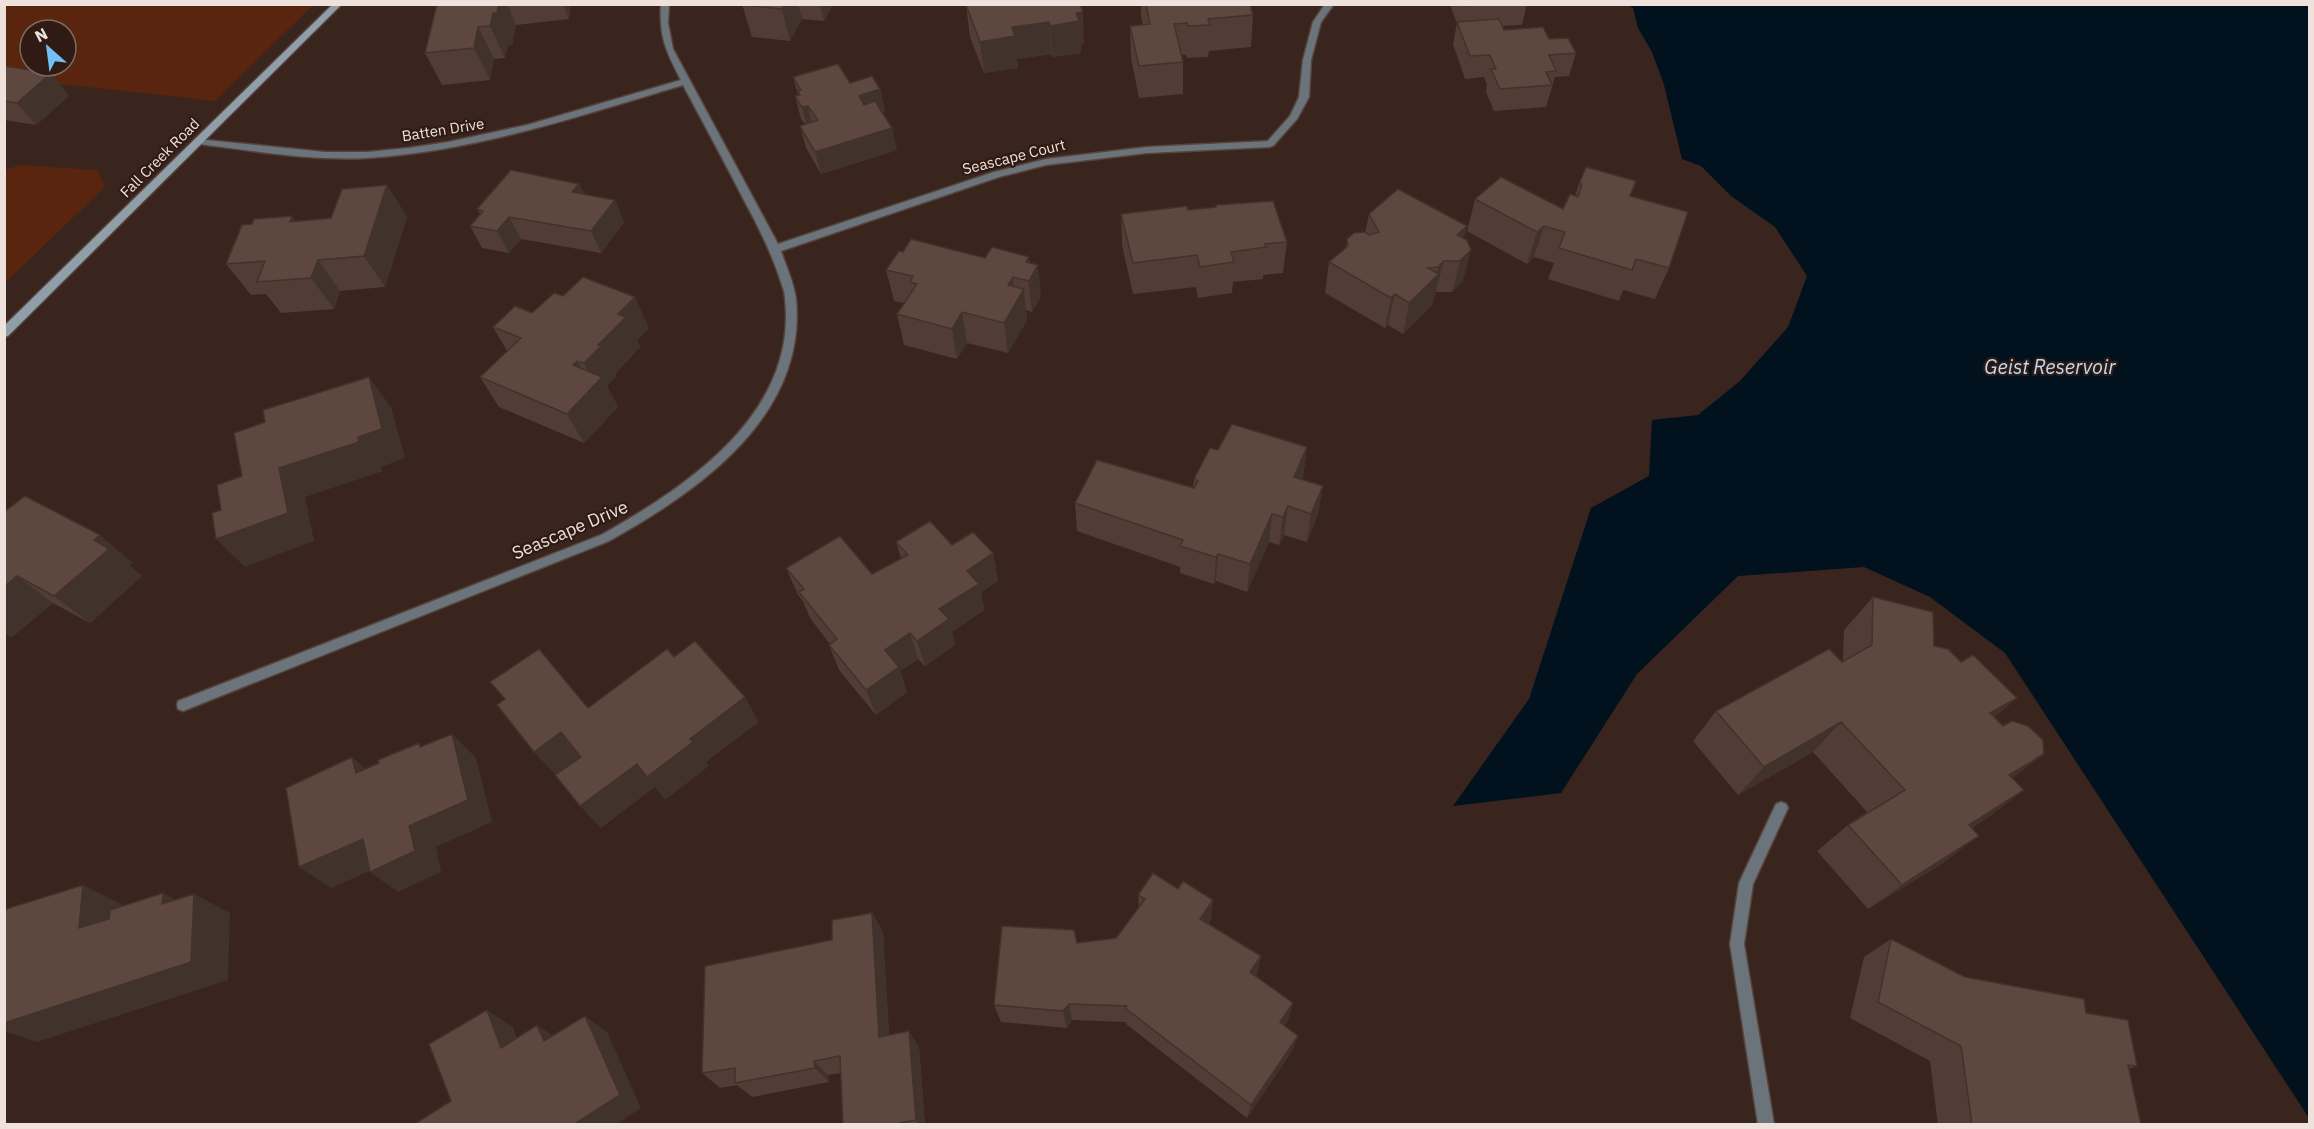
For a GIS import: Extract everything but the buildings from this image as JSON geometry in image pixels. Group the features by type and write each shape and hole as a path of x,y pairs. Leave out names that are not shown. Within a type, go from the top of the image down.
{"main road":[{"name":"Fall Creek Road","path":"4,333 338,4"}],"street":[{"name":"Seascape Drive","path":"183,705 605,538 644,518 696,482 726,456 760,414 769,400 787,358 793,304 787,278 775,249 669,49 664,32 665,4"},
{"name":"Seascape Court","path":"775,249 976,181 1046,162 1148,150 1270,144 1294,117 1304,97 1309,50 1317,22 1330,4"},
{"name":"Batten Drive","path":"199,141 315,155 366,155 436,149 489,138 686,81"},
{"path":"1766,1125 1737,944 1746,883 1781,808"}],"shaded area":[{"path":"5,5 313,5 215,101 32,81 5,82"},
{"path":"20,165 97,170 105,187 5,283 5,170"}],"water":[{"name":"Geist Reservoir","path":"1627,5 2309,5 2309,1118 2005,653 1930,597 1864,567 1738,576 1637,674 1561,793 1453,806 1529,699 1591,508 1649,476 1652,420 1698,415 1740,381 1788,327 1807,276 1775,227 1731,196 1701,166 1682,159 1664,85 1652,52 1638,28 1633,8"}]}
